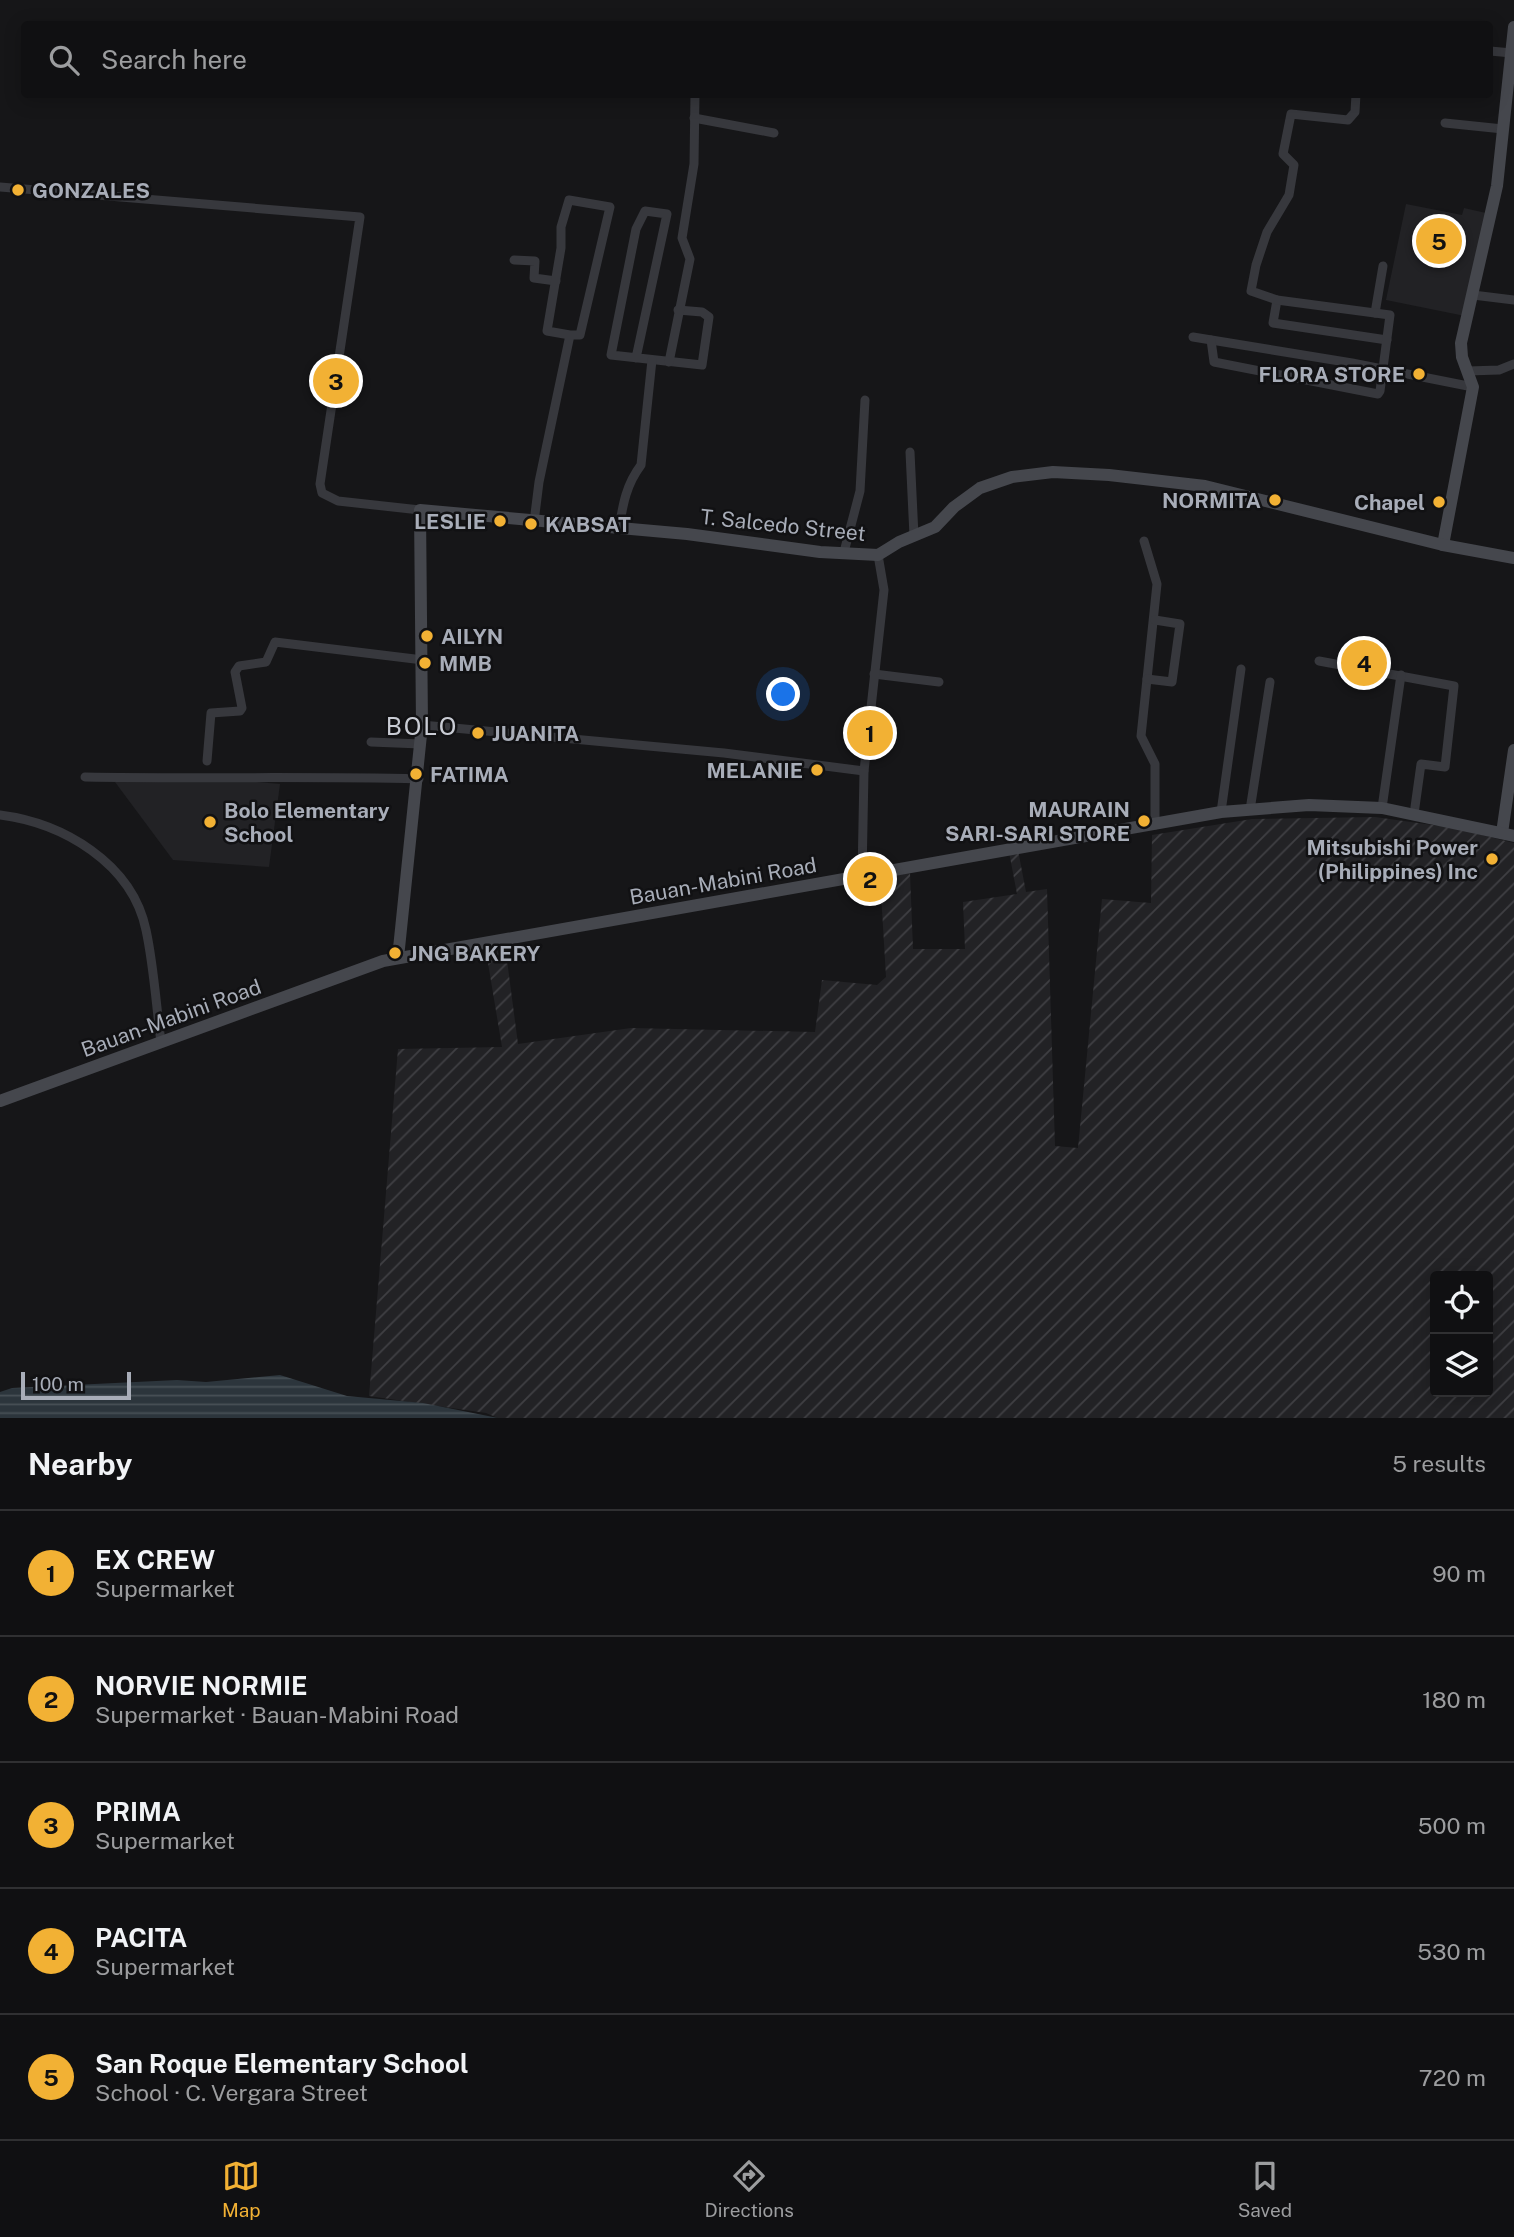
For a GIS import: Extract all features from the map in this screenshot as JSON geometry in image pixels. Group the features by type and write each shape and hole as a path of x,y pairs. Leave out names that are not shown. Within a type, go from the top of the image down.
{"street":[{"path":"1443,545 1473,387 1462,358 1461,344 1497,186 1514,27"},
{"path":"1493,51 1512,53"},
{"path":"669,362 690,259 682,238 694,164 695,98"},
{"path":"1211,340 1214,362 1378,394 1390,315 1277,300 1251,291 1267,232 1289,195 1294,165 1283,154 1291,114 1348,120 1355,112 1356,98"},
{"path":"694,118 775,133"},
{"path":"1445,123 1503,129"},
{"name":"T. Salcedo Street","path":"0,187 360,217 320,484 323,494 338,501 534,522 619,528 820,552 878,555 935,527 954,507 980,488 1012,477 1040,472 1109,475 1205,486 1443,545 1514,558"},
{"path":"569,200 610,207 580,335 570,335 547,331 556,281 561,227 569,200"},
{"path":"636,358 665,233 666,212 645,211 636,229 611,355 669,362 702,365 709,317 702,312 678,310"},
{"path":"514,260 535,261 534,278 556,281"},
{"path":"1375,313 1383,266"},
{"path":"1473,295 1514,300"},
{"path":"1277,300 1273,323 1387,340"},
{"path":"534,522 539,482 570,335"},
{"path":"1193,337 1473,387"},
{"path":"619,528 624,498 631,479 642,465 652,360"},
{"path":"1468,371 1499,370 1514,364"},
{"path":"844,552 860,491 865,400"},
{"path":"910,452 914,536"},
{"path":"398,958 419,779 422,725 420,510"},
{"path":"1144,541 1157,584 1141,736 1155,764 1155,825"},
{"path":"862,876 864,771 884,590 878,555"},
{"path":"1147,679 1172,682 1180,624 1155,620"},
{"path":"207,761 211,713 240,711 242,708 235,672 239,666 266,662 275,642 423,660"},
{"path":"1319,661 1451,684 1456,691 1445,767 1421,764 1414,814"},
{"path":"1221,812 1241,669"},
{"path":"874,674 939,682"},
{"path":"1382,808 1401,675"},
{"path":"1250,810 1270,682"},
{"path":"422,725 724,753 864,771"},
{"path":"371,742 421,744"},
{"path":"1508,834 1514,750"},
{"path":"85,777 178,779 301,776 419,779"},
{"name":"Bauan-Mabini Road","path":"0,1101 383,961 1221,812 1309,805 1382,808 1508,834"},
{"path":"0,815 50,826 90,848 114,872 134,901 146,928 161,1042"}],"shaded area":[{"path":"1406,204 1462,215 1464,208 1486,213 1465,316 1386,300"},
{"name":"Bolo Elementary School","path":"195,777 280,784 269,867 173,860 115,782"},
{"path":"1375,817 1454,828 1514,843 1514,1418 498,1418 486,1413 369,1396 398,1049 502,1047 486,951 505,945 518,1044 631,1028 815,1032 822,980 877,985 886,977 880,876 910,873 913,949 965,949 963,902 1017,894 1009,852 1018,850 1026,892 1047,889 1055,1146 1078,1148 1102,899 1151,903 1152,835 1252,819"},
{"path":"280,1375 347,1396 423,1403 498,1418 0,1418 0,1392 12,1388 177,1380 206,1382"}],"place":[{"name":"GONZALES","path":"18,190"},
{"name":"San Roque Elementary School","path":"1439,241"},
{"name":"FLORA STORE","path":"1419,374"},
{"name":"PRIMA","path":"336,381"},
{"name":"NORMITA","path":"1275,500"},
{"name":"Chapel","path":"1439,502"},
{"name":"LESLIE","path":"500,521"},
{"name":"KABSAT","path":"531,524"},
{"name":"AILYN","path":"427,636"},
{"name":"MMB","path":"425,663"},
{"name":"PACITA","path":"1364,663"},
{"name":"JUANITA","path":"478,733"},
{"name":"EX CREW","path":"870,733"},
{"name":"MELANIE","path":"817,770"},
{"name":"FATIMA","path":"416,774"},
{"name":"MAURAIN SARI-SARI STORE","path":"1144,821"},
{"name":"Bolo Elementary School","path":"210,822"},
{"name":"Mitsubishi Power (Philippines) Inc","path":"1492,859"},
{"name":"NORVIE NORMIE","path":"870,879"},
{"name":"JNG BAKERY","path":"395,953"}],"district":[{"name":"BOLO","path":"422,726"}]}
